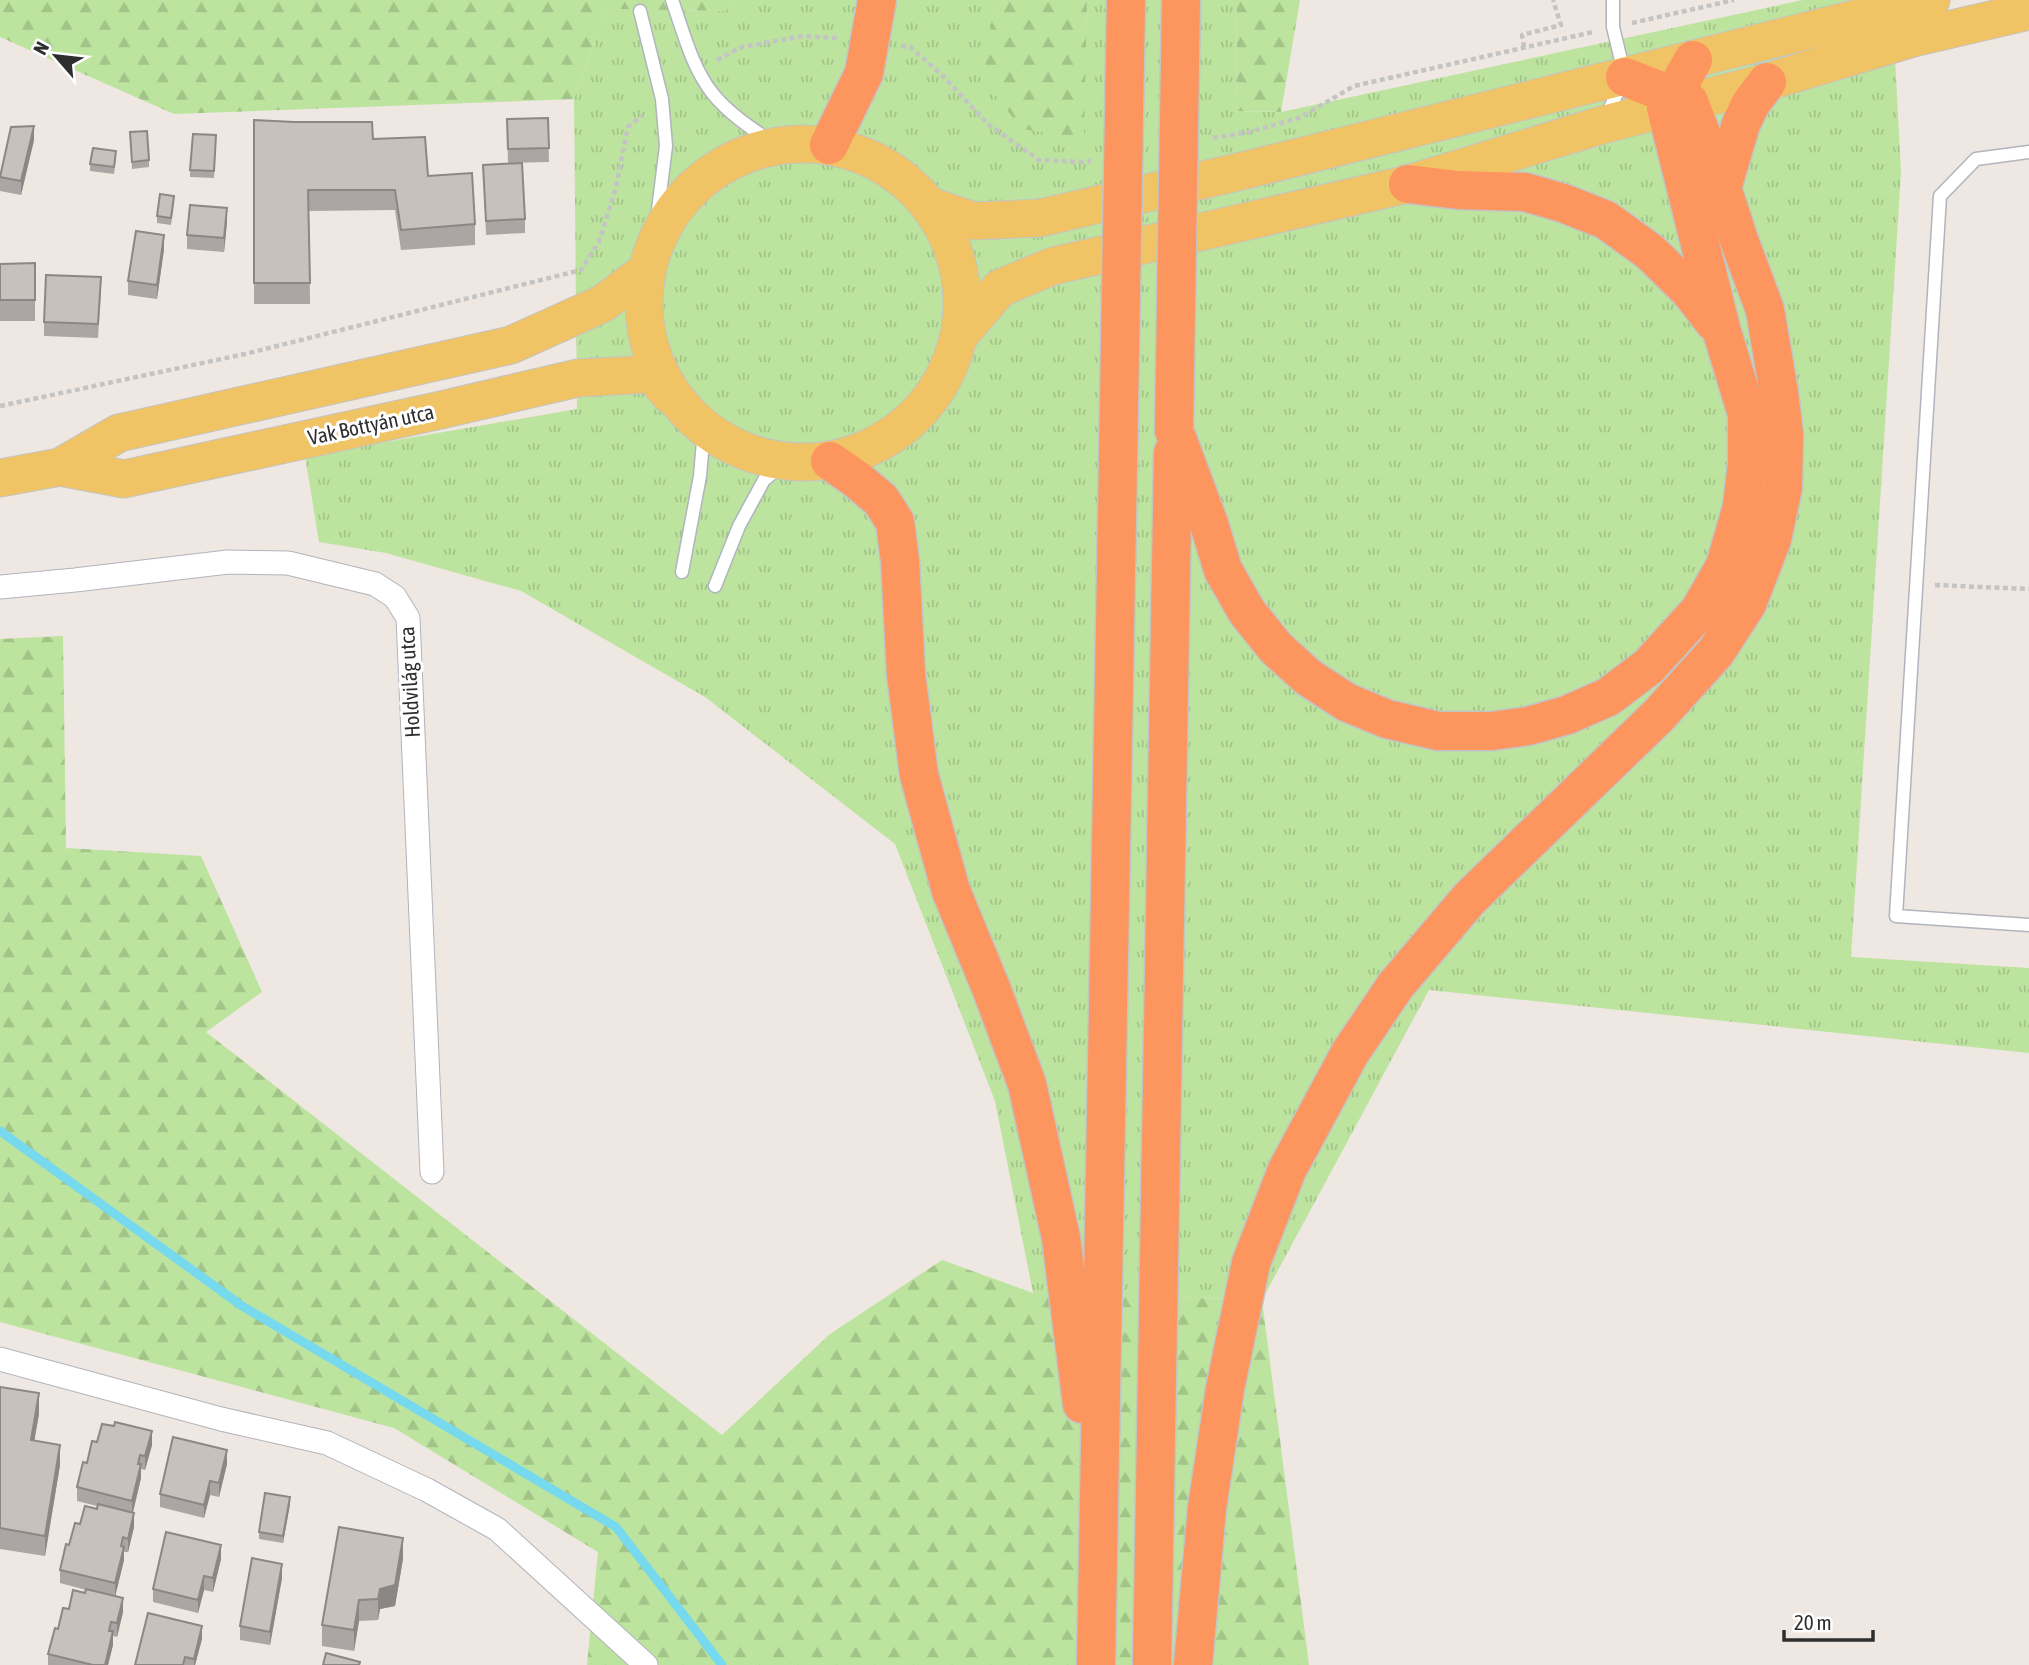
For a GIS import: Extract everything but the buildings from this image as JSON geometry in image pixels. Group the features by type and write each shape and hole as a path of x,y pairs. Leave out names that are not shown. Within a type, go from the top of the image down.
{"highway":[{"path":"829,145 864,74 877,0"},
{"path":"1096,1665 1126,0"},
{"path":"1152,1665 1181,0"},
{"path":"1174,430 1223,570 1247,612 1276,648 1308,677 1346,702 1387,719 1438,731 1492,731 1528,726 1567,715 1608,696 1649,666 1700,610 1726,566 1742,507 1747,464 1747,414 1722,332 1676,102 1693,60"},
{"path":"1193,1665 1207,1508 1225,1389 1251,1263 1287,1170 1350,1053 1396,985 1469,899 1658,716 1716,652 1747,604 1772,539 1783,487 1784,433 1765,310 1722,188 1676,102 1625,76"},
{"path":"1722,188 1741,124 1751,103 1767,82"},
{"path":"1408,184 1458,190 1525,192 1606,220 1650,252 1690,291 1722,332"},
{"path":"830,461 856,478 881,500 894,522 900,561 906,674 919,775 951,891 1027,1084 1060,1238 1098,1538"}],"main road":[{"path":"929,206 974,221 1040,218 1233,173 1931,0"},
{"path":"959,336 999,288 1053,266 1408,184 1676,102 1767,82 1913,38 2029,11"},
{"path":"776,145 829,145 867,156 890,170 901,177 929,206 944,229 955,254 961,282 959,336 942,381 913,418 875,446 830,461 785,463 742,452 704,430 673,397 652,359 643,315 650,256 683,197 725,163 776,145"},
{"name":"Vak Bottyán utca","path":"0,478 60,467 119,433 511,345 602,304 650,256"},
{"name":"Vak Bottyán utca","path":"60,467 124,479 578,378 652,374 673,397"}],"street":[{"name":"Holdvilág utca","path":"0,587 228,562 252,562 288,563 374,584 395,597 408,618 432,1172"},
{"path":"0,1359 221,1419 327,1443 427,1490 497,1529 646,1665"}],"lane":[{"path":"672,0 698,70 713,93 735,116 776,145"},
{"path":"1602,125 1625,76 1614,27 1612,0"},
{"path":"640,11 662,99 666,146 650,256"},
{"path":"2029,152 1976,159 1940,196 1896,916 2029,925"},
{"path":"682,572 701,476 704,430"},
{"path":"715,586 739,526 765,480 785,463"}],"path":[{"path":"1524,47 1522,35 1562,25 1553,0"},
{"path":"1211,139 1250,132 1299,118 1354,86 1734,0"},
{"path":"698,70 742,47 804,36 870,40 910,47 942,74 989,125 1040,160 1096,160"},
{"path":"0,406 245,355 581,270 600,242 615,190 628,127 662,99"},
{"path":"1915,584 2029,589"}],"green space":[{"path":"0,0 738,0 725,11 607,9 574,99 174,114 0,37"},
{"path":"738,0 1004,0 992,17 1083,139 1087,0 1237,0 1236,111 1281,112 1803,0 1892,0 1901,173 1851,957 2029,968 2029,1053 1429,990 1262,1300 1033,1293 995,1101 895,844 705,697 521,591 386,553 319,542 305,456 577,409 574,99 607,9 725,11"},
{"path":"1004,0 1087,0 1084,139 1022,129 983,80 992,17"},
{"path":"1237,0 1300,0 1281,112 1236,111"},
{"path":"63,636 66,848 201,856 262,992 206,1032 722,1435 830,1334 942,1260 1033,1293 1262,1300 1309,1665 587,1665 598,1552 394,1428 0,1322 0,639"}],"waterway":[{"path":"0,1131 242,1306 616,1527 722,1665"}]}
